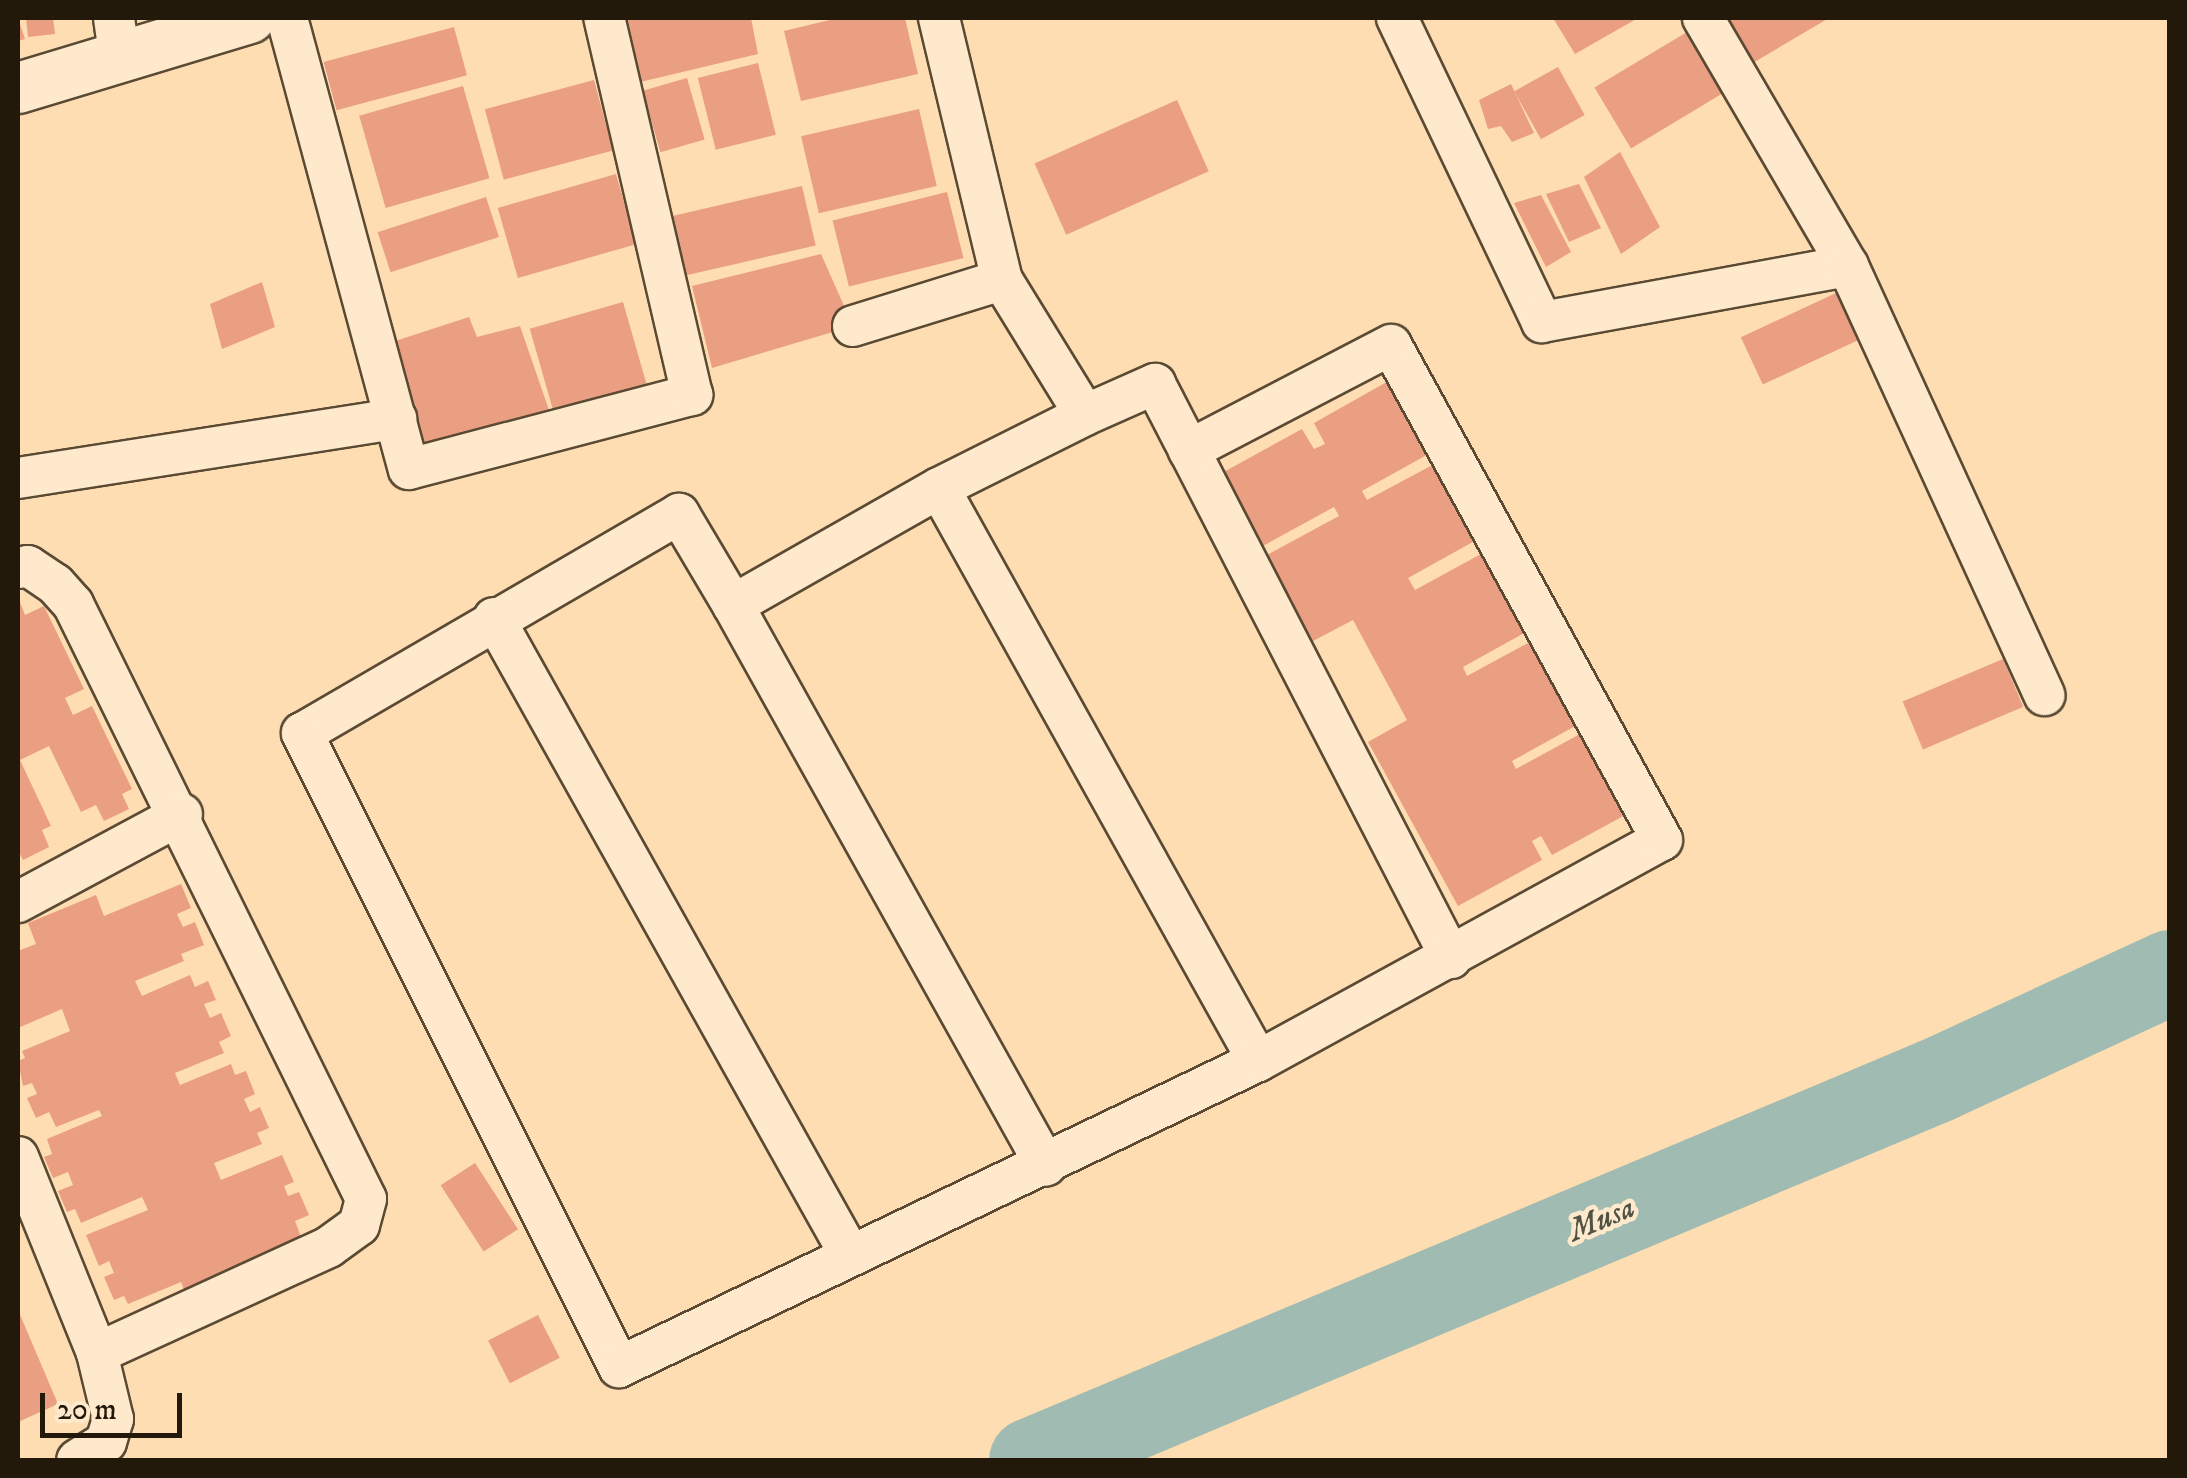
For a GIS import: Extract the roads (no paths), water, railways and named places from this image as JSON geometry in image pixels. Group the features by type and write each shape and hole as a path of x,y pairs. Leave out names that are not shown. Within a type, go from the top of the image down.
{"street":[{"path":"18,88 116,36 250,18"},
{"path":"287,18 409,468 692,395 604,18"},
{"path":"939,18 1002,280 1085,414"},
{"path":"1397,18 1542,322 1848,266"},
{"path":"1703,18 1848,266 2044,695"},
{"path":"853,326 1002,280"},
{"path":"1046,1166 679,514 302,733 619,1367 849,1253 1046,1166 1258,1061 1662,840 1391,345 1189,450"},
{"path":"733,605 940,488 1085,414 1154,384 1451,958"},
{"path":"18,478 396,418"},
{"path":"940,488 1258,1061"},
{"path":"18,568 28,566 55,584 73,604 182,814 366,1199 359,1225 329,1247 97,1353"},
{"path":"494,618 849,1253"},
{"path":"18,902 182,814"},
{"path":"18,1157 27,1204 97,1353 113,1419 106,1442 77,1460"}],"waterway":[{"name":"Musa","path":"1031,1460 1936,1080 2170,972"}]}
